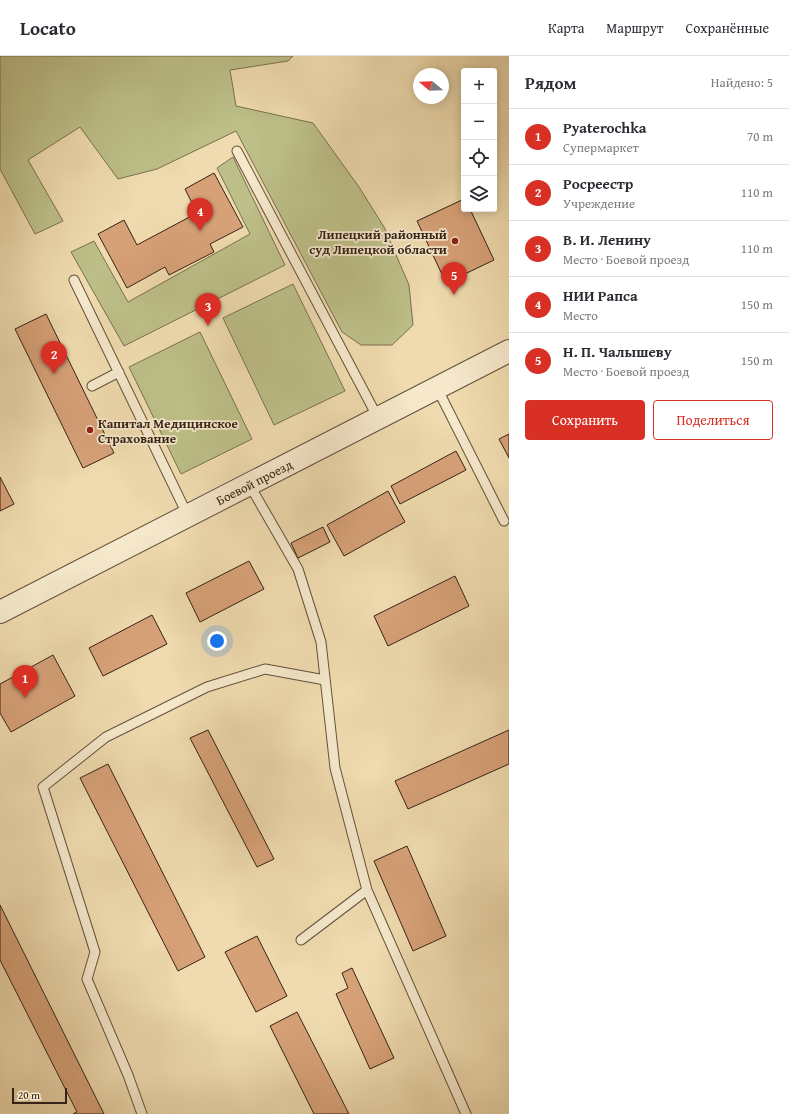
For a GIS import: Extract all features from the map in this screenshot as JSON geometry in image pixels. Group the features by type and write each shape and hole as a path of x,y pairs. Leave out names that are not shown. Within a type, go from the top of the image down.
{"street":[{"name":"Боевой проезд","path":"0,612 509,351"}],"lane":[{"path":"237,151 378,418"},
{"path":"74,280 188,516"},
{"path":"92,386 118,372"},
{"path":"437,388 504,521"},
{"path":"250,484 298,569 321,642 335,768 367,890 466,1114"},
{"path":"142,1114 128,1075 87,979 95,952 43,787 106,737 207,687 265,668 325,680"},
{"path":"301,940 367,890"}],"green space":[{"path":"0,56 293,56 288,61 230,70 236,106 313,123 359,187 384,227 409,285 413,325 392,345 361,345 342,332 236,131 157,169 118,179 80,127 28,160 63,221 35,234 0,169"},
{"path":"233,157 285,265 124,346 71,252 94,241 128,302 250,234 217,168"},
{"path":"293,284 345,391 274,425 223,318"},
{"path":"200,332 252,439 181,474 129,367"}],"building":[{"path":"214,173 243,227 210,244 214,252 169,275 165,267 127,288 98,234 124,220 137,245 197,213 185,189"},
{"name":"Липецкий районный суд Липецкой области","path":"461,200 461,212 471,212 494,260 446,283 417,221"},
{"path":"46,314 114,453 83,468 15,329"},
{"path":"509,434 509,458 499,439"},
{"path":"456,451 466,470 400,504 391,486"},
{"path":"0,477 14,504 0,511"},
{"path":"388,491 405,522 344,556 327,525"},
{"path":"323,527 330,542 298,558 291,543"},
{"path":"249,561 264,589 200,622 186,593"},
{"path":"455,576 469,606 388,646 374,616"},
{"path":"152,615 167,644 103,676 89,648"},
{"path":"53,655 75,696 11,732 0,713 0,684"},
{"path":"208,730 274,859 257,867 190,738"},
{"path":"509,730 509,764 408,809 395,781"},
{"path":"108,764 205,957 178,971 80,778"},
{"path":"407,846 446,936 413,951 374,861"},
{"path":"0,905 104,1114 73,1114 77,1112 0,960"},
{"path":"257,936 287,996 256,1012 225,952"},
{"path":"352,968 394,1058 370,1069 336,994 348,988 342,973"},
{"path":"297,1012 349,1114 314,1114 270,1026"}],"place":[{"name":"НИИ Рапса","path":"200,231"},
{"name":"Липецкий районный суд Липецкой области","path":"455,241"},
{"name":"Н. П. Чалышеву","path":"454,295"},
{"name":"В. И. Ленину","path":"208,326"},
{"name":"Росреестр","path":"54,374"},
{"name":"Капитал Медицинское Страхование","path":"90,430"},
{"name":"Pyaterochka","path":"25,698"}]}
